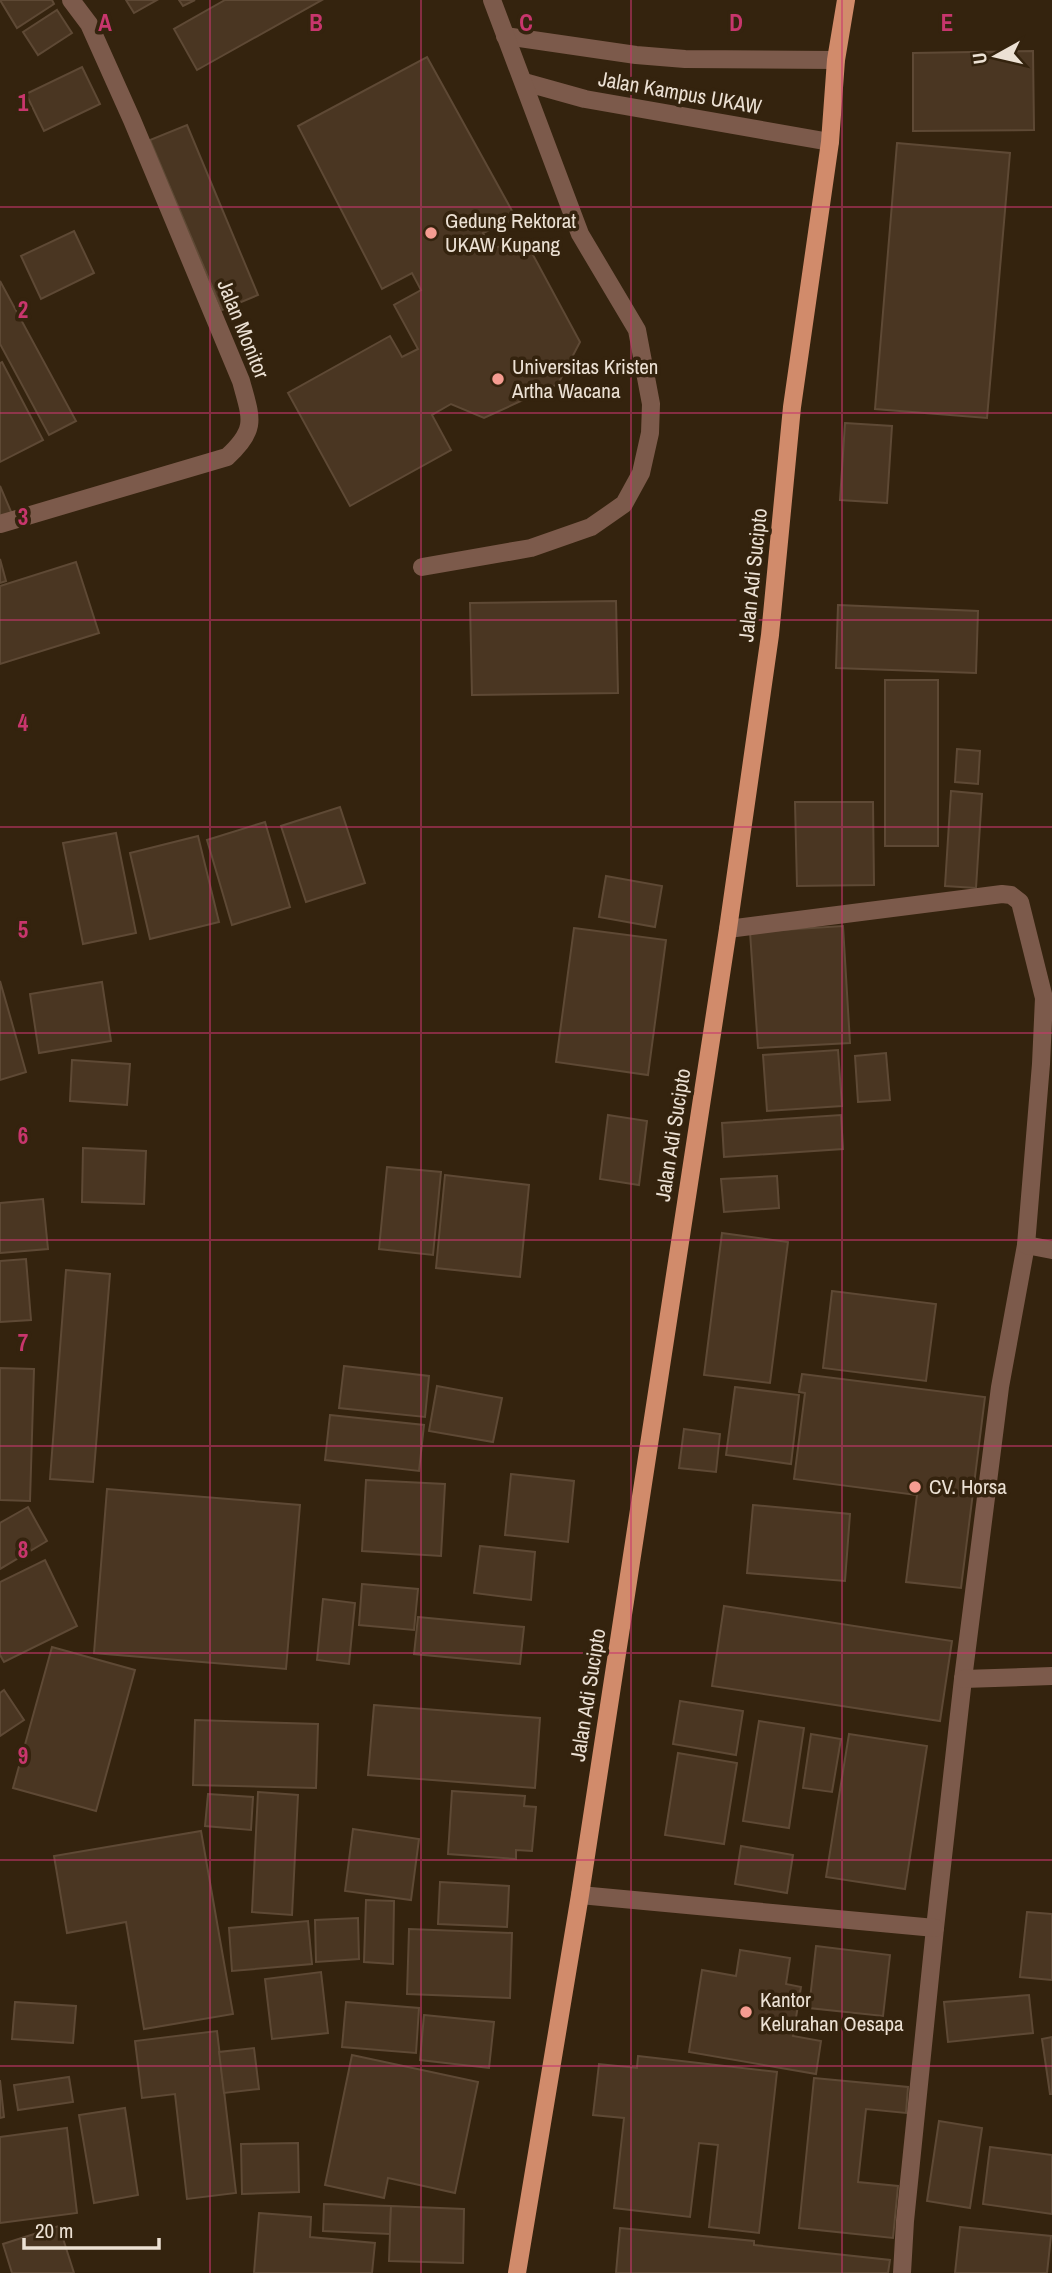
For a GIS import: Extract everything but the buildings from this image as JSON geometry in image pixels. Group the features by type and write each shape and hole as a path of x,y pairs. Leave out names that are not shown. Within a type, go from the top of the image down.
{"main road":[{"name":"Jalan Adi Sucipto","path":"517,2273 580,1895 770,635 792,407 830,142 836,60 846,0"}],"street":[{"name":"Jalan Monitor","path":"0,524 228,457 249,433 250,413 241,381 132,120 89,24 71,0"},
{"path":"422,567 531,548 592,527 624,504 641,473 650,433 652,404 637,330 580,234 492,0"},
{"path":"505,36 673,58 836,60"},
{"name":"Jalan Kampus UKAW","path":"524,82 585,99 830,142"},
{"path":"727,929 1011,895 1020,902 1044,998 1026,1245 1000,1387 964,1679 935,1928 902,2273"},
{"path":"1026,1245 1052,1250"},
{"path":"964,1679 1052,1676"},
{"path":"580,1895 935,1928"}],"place":[{"name":"Gedung Rektorat UKAW Kupang","path":"431,233"},
{"name":"Universitas Kristen Artha Wacana","path":"498,379"},
{"name":"CV. Horsa","path":"915,1487"},
{"name":"Kantor Kelurahan Oesapa","path":"746,2012"}]}
